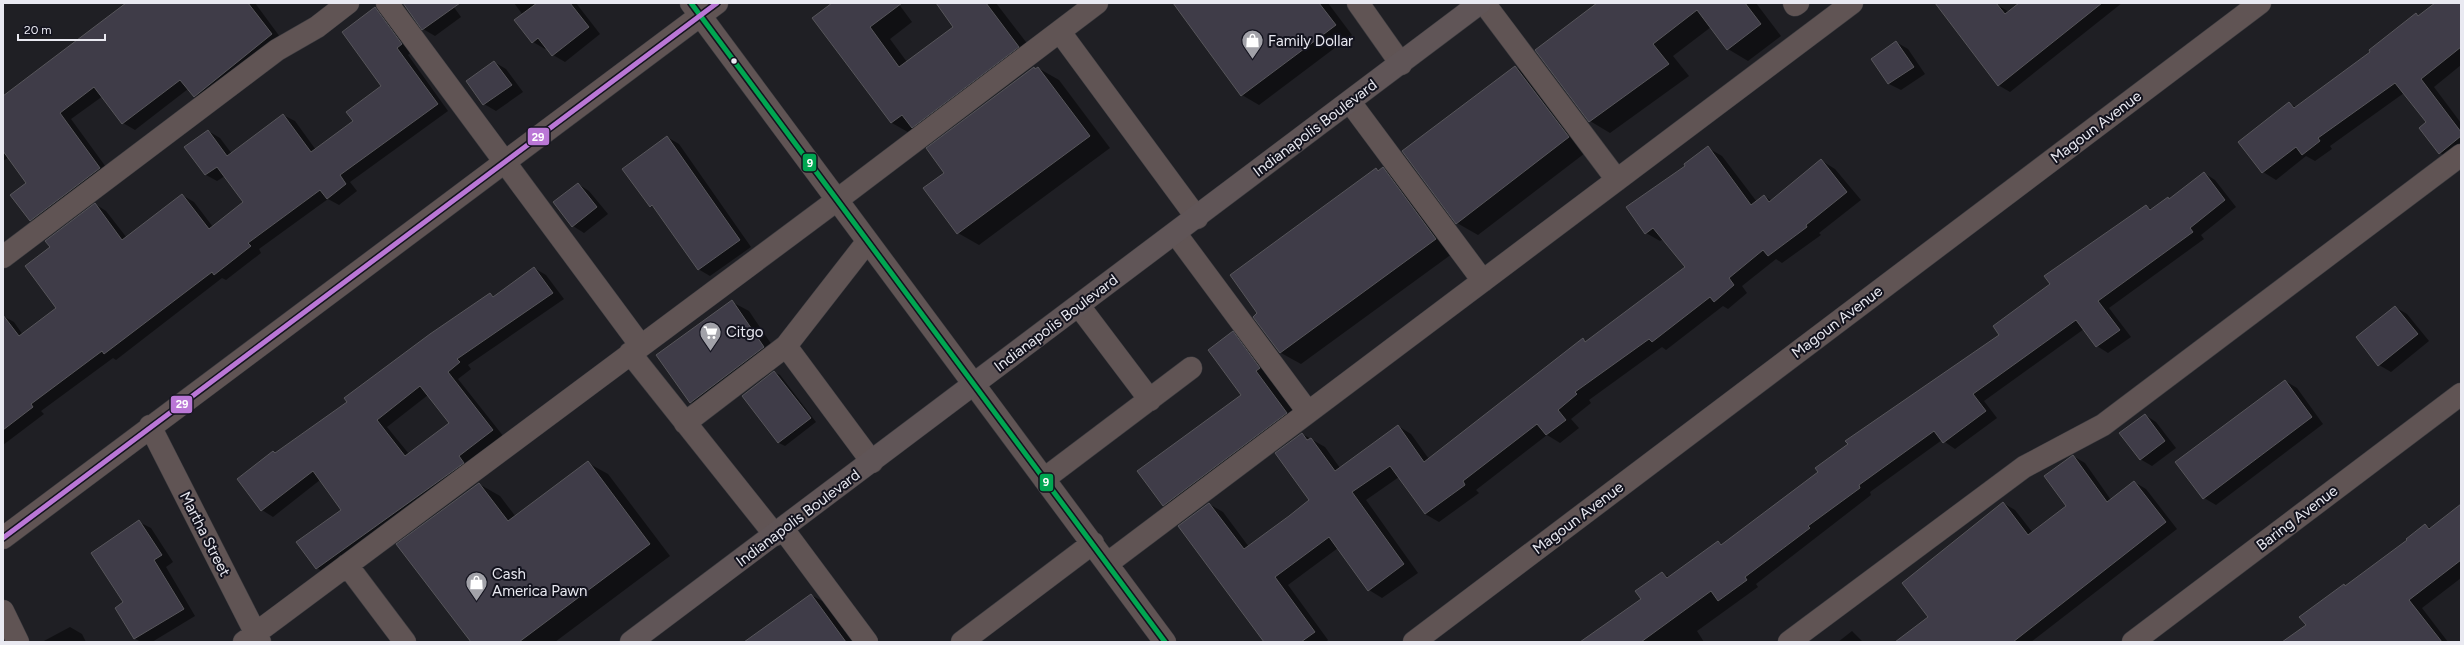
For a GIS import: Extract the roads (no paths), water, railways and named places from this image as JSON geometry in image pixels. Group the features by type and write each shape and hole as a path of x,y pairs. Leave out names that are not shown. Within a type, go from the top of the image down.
{"main road":[{"name":"Indianapolis Boulevard","path":"631,642 1176,234 1480,3"}],"street":[{"path":"3,257 277,50 317,27 348,3"},
{"path":"387,3 506,160 685,423 727,474 779,532 867,642"},
{"path":"253,639 347,565 837,200 1097,3"},
{"path":"1358,3 1400,64"},
{"path":"1484,3 1617,180"},
{"path":"1794,3 1795,5 1798,3"},
{"path":"1108,563 1852,3"},
{"name":"Magoun Avenue","path":"1414,642 2260,3"},
{"path":"3,538 150,426 506,160 702,7 867,242 1108,563 1165,642"},
{"path":"1060,32 1197,218"},
{"path":"1350,102 1483,281"},
{"path":"1789,642 2024,467 2104,425 2461,155"},
{"path":"1176,234 1308,412"},
{"path":"685,423 786,346 867,242"},
{"path":"1079,306 1150,400"},
{"path":"786,346 872,462"},
{"path":"1044,479 1192,368"},
{"name":"Baring Avenue","path":"2133,642 2461,394"},
{"name":"Martha Street","path":"150,426 253,639"},
{"path":"962,642 1093,543"},
{"path":"347,565 406,642"},
{"path":"3,611 18,642"}],"place":[{"name":"Family Dollar","path":"1252,60"},
{"name":"Citgo","path":"710,352"},
{"name":"Cash America Pawn","path":"477,602"}]}
